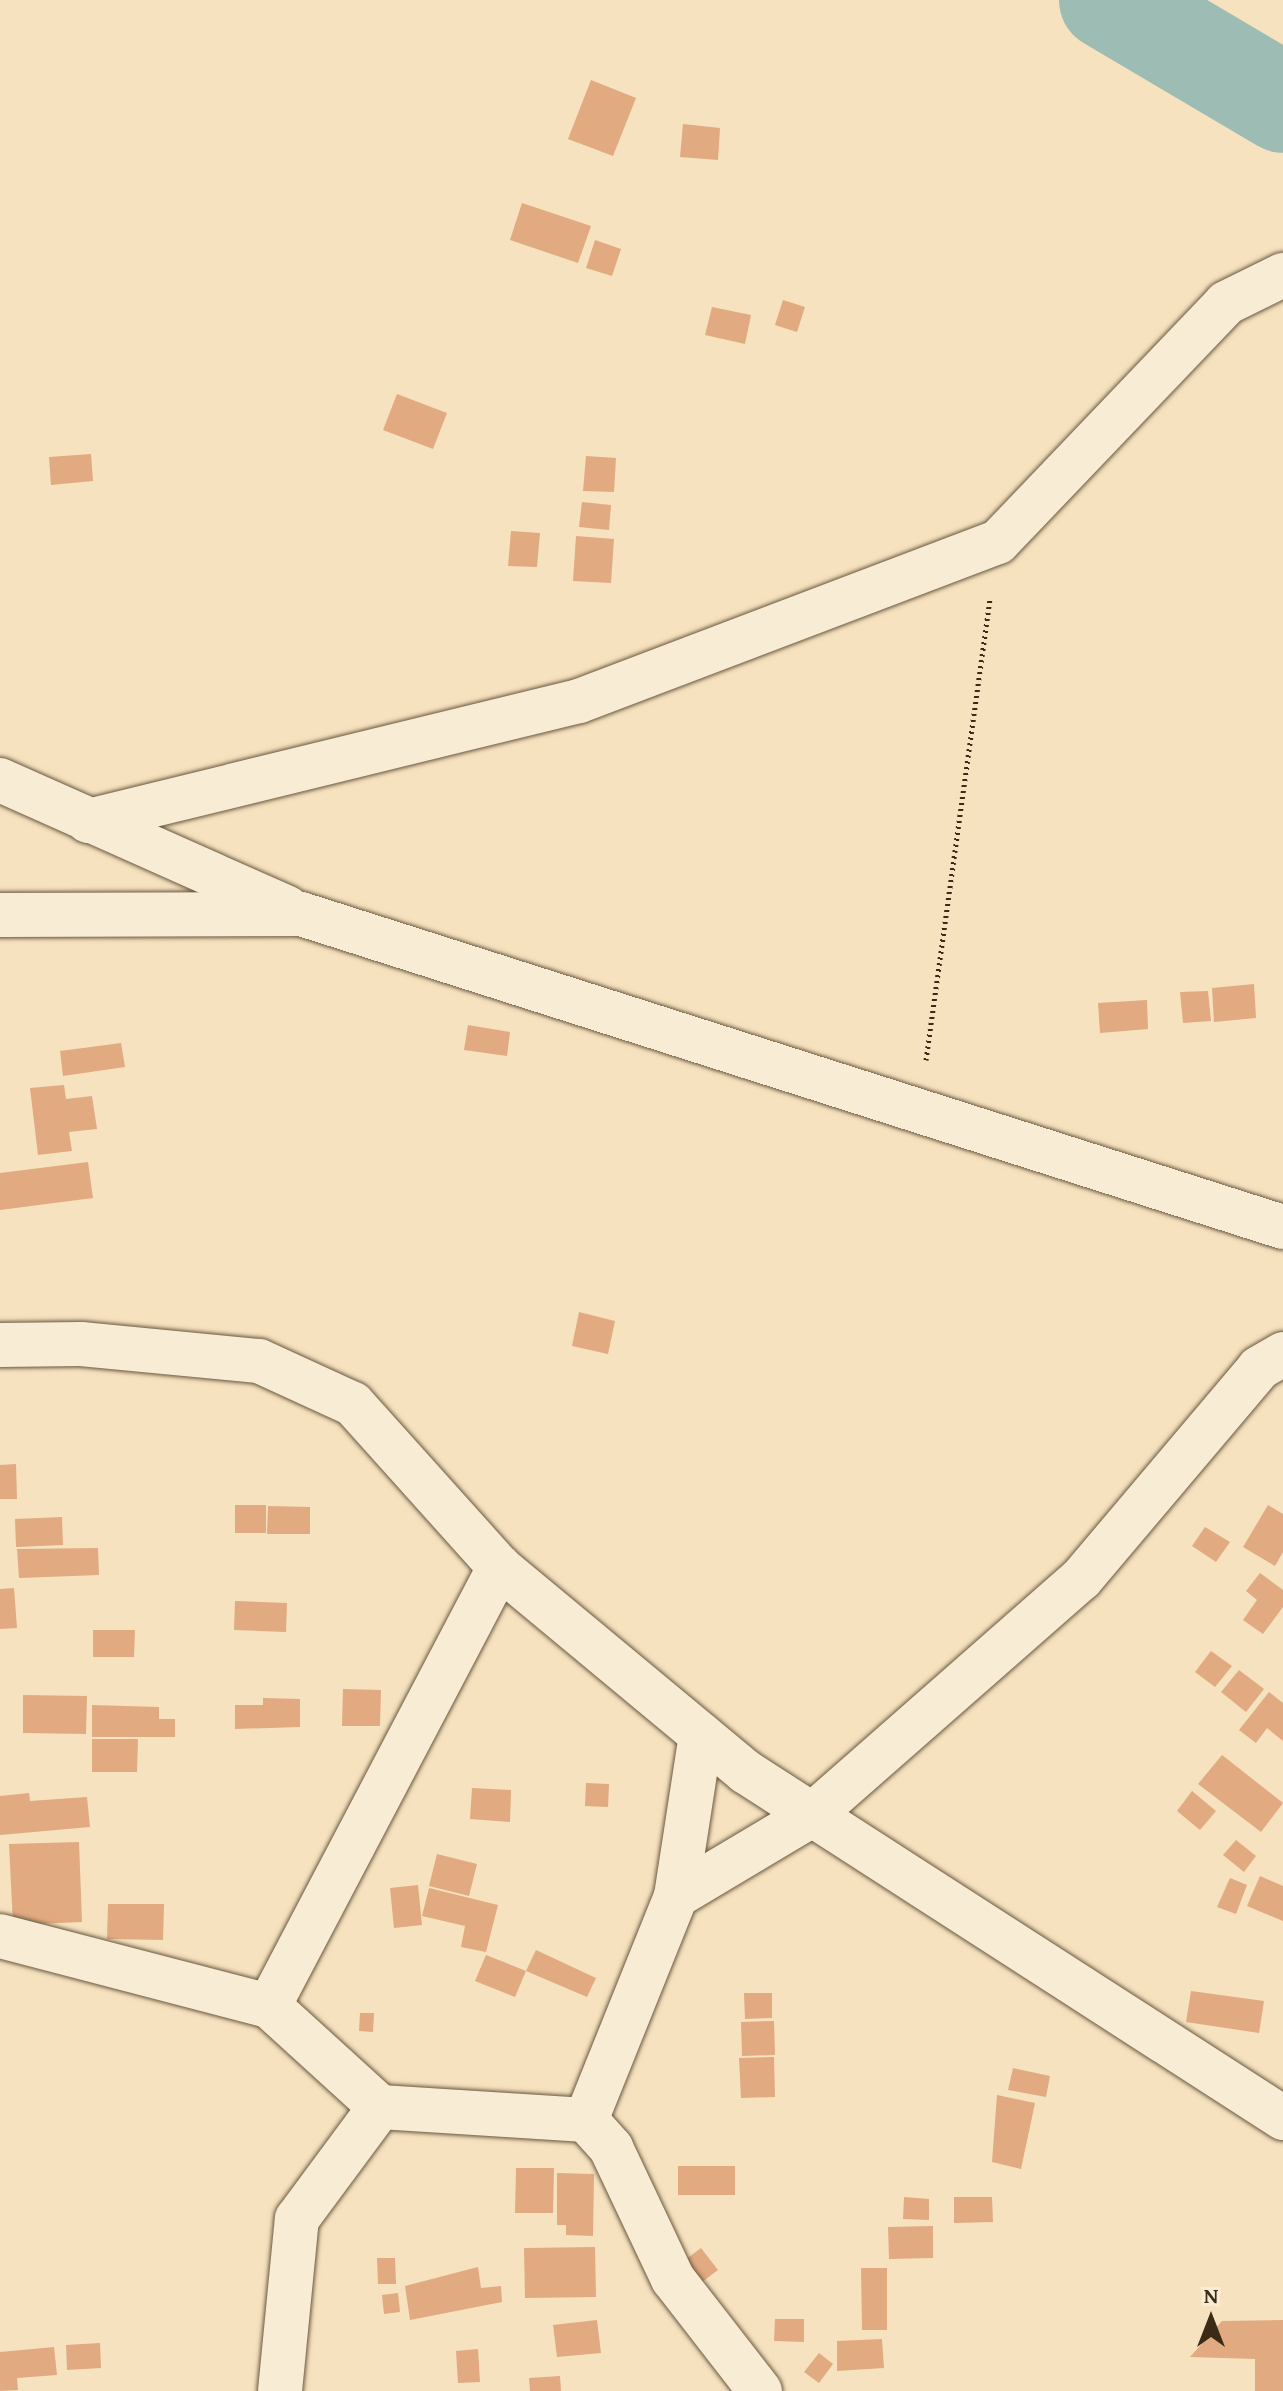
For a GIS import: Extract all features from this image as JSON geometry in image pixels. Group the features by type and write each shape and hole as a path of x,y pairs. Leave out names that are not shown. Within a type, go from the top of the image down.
{"street":[{"path":"88,821 579,701 998,542 1226,303 1283,275"},
{"path":"0,780 301,914 919,1115 1138,1176 1283,1227"},
{"path":"0,915 301,914"},
{"path":"0,1345 81,1344 259,1361 353,1404 499,1567 701,1735 812,1815 1283,2118"},
{"path":"676,1896 812,1815 1081,1579 1259,1368 1283,1354"},
{"path":"269,2006 499,1567"},
{"path":"586,2120 676,1896 701,1735"},
{"path":"0,1936 269,2006 380,2107 586,2120 611,2148 673,2279 760,2391"},
{"path":"280,2391 297,2219 380,2107"}],"path":[{"path":"919,1115 998,542"}],"building":[{"path":"591,80 636,98 613,156 568,139"},
{"path":"683,124 720,128 718,160 680,157"},
{"path":"522,203 591,226 578,263 510,240"},
{"path":"595,240 621,249 612,276 586,268"},
{"path":"783,300 805,307 797,332 775,325"},
{"path":"712,307 751,315 745,344 705,335"},
{"path":"397,394 447,413 433,449 383,430"},
{"path":"91,454 93,481 51,485 49,457"},
{"path":"586,456 616,458 614,492 583,491"},
{"path":"582,502 611,505 609,530 579,527"},
{"path":"511,531 540,533 537,567 508,566"},
{"path":"576,536 614,539 611,583 573,581"},
{"path":"1254,984 1256,1018 1214,1022 1212,988"},
{"path":"1208,991 1211,1021 1183,1023 1180,992"},
{"path":"1147,1000 1148,1029 1100,1033 1098,1003"},
{"path":"468,1025 510,1032 507,1056 464,1050"},
{"path":"121,1043 125,1067 63,1076 60,1051"},
{"path":"64,1085 66,1099 92,1096 97,1129 69,1132 72,1151 38,1155 30,1088"},
{"path":"88,1162 93,1198 0,1210 0,1173"},
{"path":"579,1312 615,1321 608,1354 572,1346"},
{"path":"16,1464 17,1499 0,1499 0,1465"},
{"path":"235,1505 266,1505 266,1533 235,1533"},
{"path":"1268,1505 1283,1514 1283,1552 1275,1566 1243,1547"},
{"path":"268,1506 310,1507 310,1534 267,1534"},
{"path":"62,1517 63,1545 16,1547 15,1519"},
{"path":"1205,1527 1230,1542 1216,1562 1192,1546"},
{"path":"98,1548 99,1575 19,1578 17,1549"},
{"path":"1260,1573 1283,1590 1283,1607 1263,1634 1243,1620 1257,1600 1246,1591"},
{"path":"14,1588 17,1628 0,1629 0,1589"},
{"path":"235,1601 287,1603 286,1632 234,1630"},
{"path":"93,1630 135,1630 134,1657 93,1657"},
{"path":"1211,1651 1232,1666 1215,1687 1195,1672"},
{"path":"1239,1670 1264,1689 1246,1712 1221,1692"},
{"path":"343,1689 381,1690 380,1726 342,1726"},
{"path":"1269,1692 1283,1703 1283,1741 1267,1728 1256,1743 1239,1730"},
{"path":"23,1695 87,1696 86,1734 23,1733"},
{"path":"263,1698 300,1699 300,1727 235,1729 235,1705 263,1705"},
{"path":"92,1705 159,1707 159,1719 175,1719 175,1737 92,1737"},
{"path":"92,1739 138,1739 137,1772 92,1772"},
{"path":"1222,1755 1283,1803 1261,1832 1198,1784"},
{"path":"586,1783 609,1784 608,1807 585,1806"},
{"path":"472,1788 511,1790 510,1822 470,1819"},
{"path":"1192,1791 1216,1811 1200,1830 1177,1811"},
{"path":"29,1793 30,1801 87,1797 90,1827 0,1835 0,1796"},
{"path":"1236,1840 1256,1856 1244,1872 1223,1855"},
{"path":"79,1842 82,1922 13,1925 9,1844"},
{"path":"437,1854 477,1864 469,1896 429,1886"},
{"path":"1260,1876 1283,1886 1283,1921 1247,1906"},
{"path":"1230,1878 1247,1885 1236,1914 1217,1907"},
{"path":"418,1885 422,1925 394,1928 390,1888"},
{"path":"429,1888 498,1905 486,1952 461,1947 465,1926 422,1916"},
{"path":"108,1904 164,1904 163,1940 107,1939"},
{"path":"536,1950 596,1978 587,1997 526,1971"},
{"path":"486,1955 526,1971 515,1997 475,1981"},
{"path":"1191,1991 1264,2001 1259,2033 1186,2022"},
{"path":"744,1993 772,1993 772,2018 745,2019"},
{"path":"360,2013 374,2013 373,2032 359,2031"},
{"path":"774,2021 775,2055 742,2056 741,2022"},
{"path":"774,2057 775,2097 741,2098 739,2058"},
{"path":"1013,2068 1050,2076 1046,2097 1008,2090"},
{"path":"997,2095 1035,2103 1021,2169 992,2162"},
{"path":"678,2166 735,2166 735,2195 678,2195"},
{"path":"516,2168 554,2168 553,2213 515,2213"},
{"path":"557,2173 594,2174 593,2236 566,2235 566,2225 557,2225"},
{"path":"904,2197 929,2199 929,2220 903,2219"},
{"path":"954,2197 992,2197 993,2222 954,2223"},
{"path":"933,2226 933,2258 889,2259 888,2227"},
{"path":"595,2247 596,2297 525,2298 524,2248"},
{"path":"701,2248 718,2270 698,2285 681,2263"},
{"path":"377,2258 395,2258 396,2284 378,2284"},
{"path":"478,2267 481,2288 501,2286 502,2302 410,2320 405,2286"},
{"path":"861,2268 887,2268 887,2330 862,2330"},
{"path":"398,2293 400,2312 384,2314 382,2295"},
{"path":"775,2319 804,2319 804,2342 774,2341"},
{"path":"597,2320 601,2353 557,2357 553,2325"},
{"path":"1283,2320 1283,2391 1255,2391 1255,2359 1190,2357 1222,2321"},
{"path":"882,2339 884,2368 837,2371 837,2341"},
{"path":"100,2343 101,2368 67,2370 66,2345"},
{"path":"54,2347 57,2375 17,2378 18,2390 0,2391 0,2352"},
{"path":"478,2349 480,2382 458,2383 456,2351"},
{"path":"819,2353 833,2364 819,2383 804,2372"},
{"path":"560,2376 561,2391 530,2391 529,2378"}],"waterway":[{"path":"1109,0 1283,103"}]}
